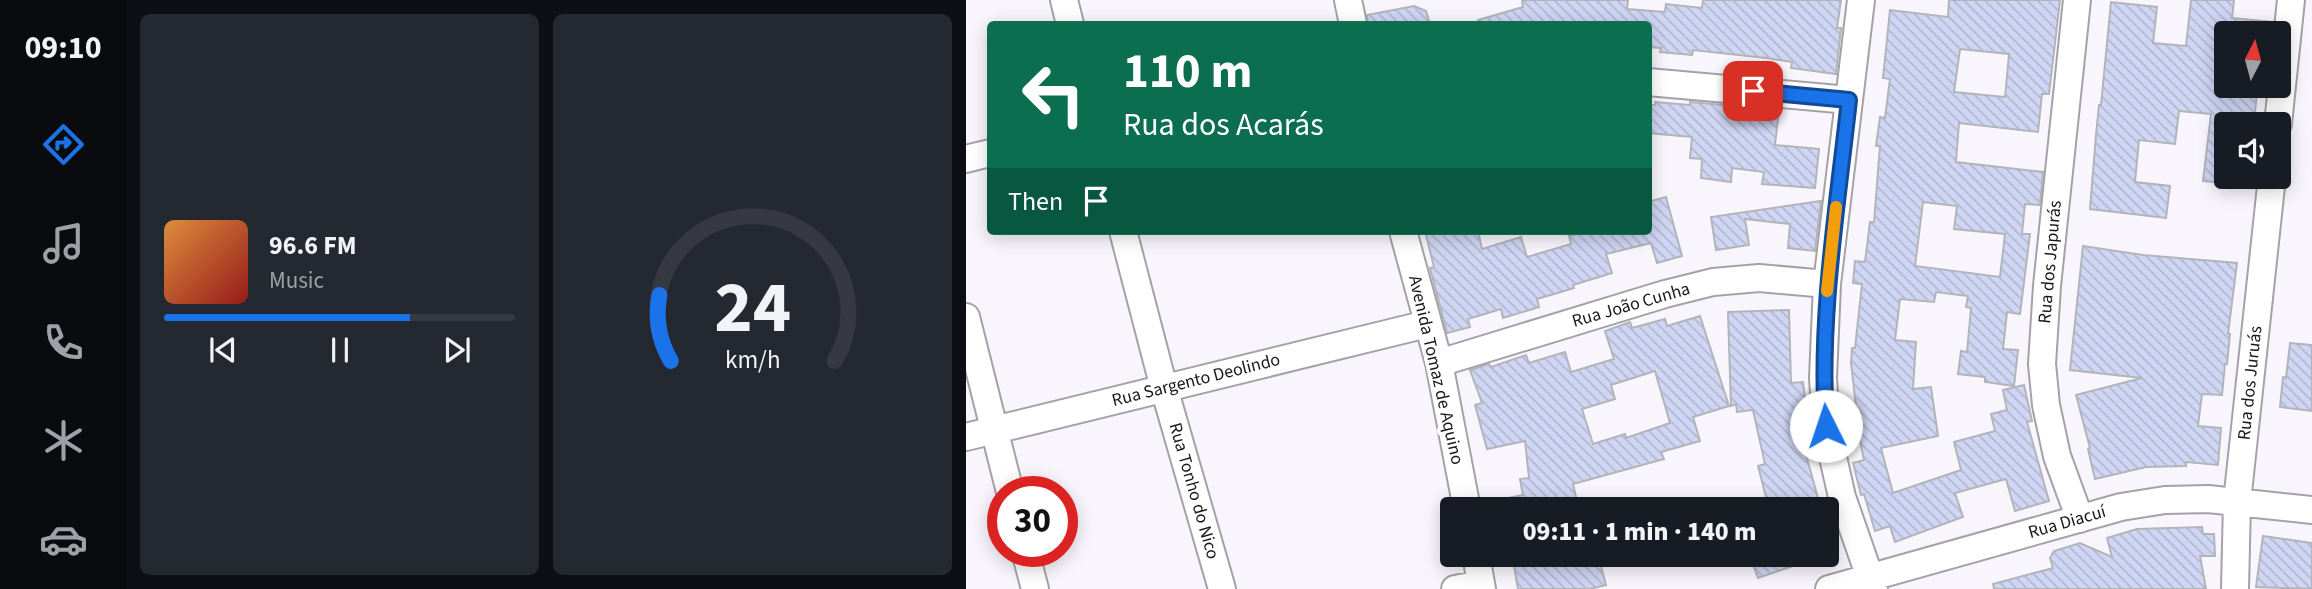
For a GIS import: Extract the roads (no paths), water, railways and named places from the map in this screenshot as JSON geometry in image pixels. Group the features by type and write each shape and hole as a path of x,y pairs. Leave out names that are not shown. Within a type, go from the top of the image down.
{"street":[{"path":"1064,0 1069,21"},
{"path":"1348,0 1352,21"},
{"path":"1861,0 1827,284 1823,378 1826,426 1842,497 1872,582"},
{"name":"Rua dos Japurás","path":"2077,0 2047,286 2042,364 2046,405 2057,456 2080,519"},
{"path":"2279,112 2291,0"},
{"path":"1652,82 1849,100"},
{"path":"966,159 987,154"},
{"name":"Rua dos Juruás","path":"2235,589 2237,502 2271,189"},
{"name":"Rua Tonho do Nico","path":"1124,235 1164,388 1222,589"},
{"name":"Avenida Tomaz de Aquino","path":"1404,235 1438,363 1465,497"},
{"name":"Rua João Cunha","path":"1438,363 1665,293 1713,282 1759,278 1827,284"},
{"path":"966,317 1006,476"},
{"name":"Rua Sargento Deolindo","path":"966,437 1427,324"},
{"name":"Rua Diacuí","path":"1829,589 1872,582 2121,507 2165,500 2208,499 2312,510"},
{"path":"1029,567 1035,589"},
{"path":"1455,589 1482,587 1478,567"}]}
